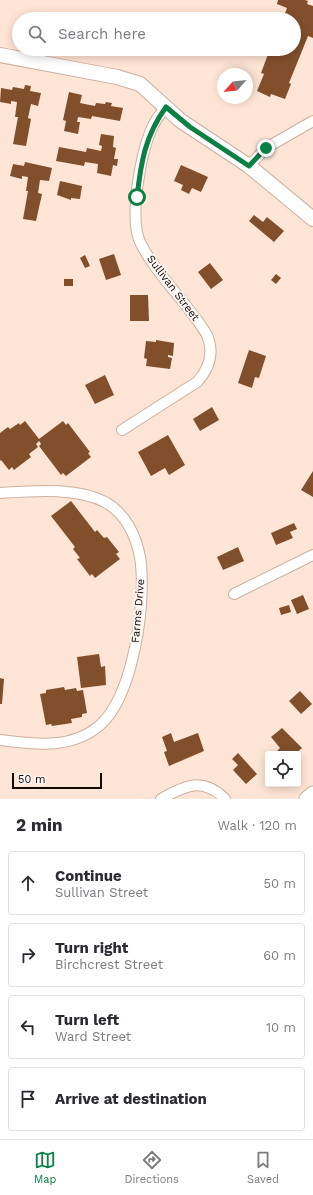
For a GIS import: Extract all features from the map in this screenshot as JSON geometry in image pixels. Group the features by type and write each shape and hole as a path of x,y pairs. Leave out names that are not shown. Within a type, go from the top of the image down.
{"main road":[{"path":"307,799 313,794"}],"street":[{"path":"0,55 133,81 143,86 190,127 249,166 313,219"},
{"name":"Sullivan Street","path":"122,430 197,382 205,373 210,358 210,346 207,335 144,249 136,229 137,197 144,153 152,128 166,107"},
{"path":"249,166 266,148 313,121"},
{"name":"Farms Drive","path":"0,493 55,491 90,496 105,503 119,513 132,532 140,556 141,579 137,630 131,661 121,696 107,717 89,732 67,741 43,745 0,740"},
{"path":"234,594 313,555"},
{"path":"161,799 186,787 205,786 214,788 226,799"}],"building":[{"path":"278,0 305,0 308,1 307,4 313,6 313,38 308,36 301,53 301,12 286,12 287,8 277,4"},
{"path":"267,56 300,56 289,83 291,84 285,99 271,94 270,97 257,91 264,74 261,73"},
{"path":"25,85 31,86 30,91 41,93 38,106 31,104 28,118 31,119 26,146 13,144 18,117 15,117 17,102 11,101 11,104 0,102 1,88 12,90 13,87 24,89"},
{"path":"69,92 82,95 80,103 95,106 96,103 105,104 106,102 112,103 111,106 123,108 120,121 92,116 91,119 78,117 77,122 80,122 78,134 64,131 66,121 63,120"},
{"path":"101,134 114,136 113,147 116,148 114,159 118,159 117,166 113,165 111,176 97,173 98,164 85,162 84,166 56,161 59,147 86,152 87,148 101,151 102,146 99,145"},
{"path":"25,162 52,168 49,181 40,180 38,193 42,194 36,221 23,219 28,191 26,191 28,177 22,176 22,179 10,176 13,164 24,166"},
{"path":"181,165 208,177 201,192 192,188 189,194 181,190 183,185 174,181"},
{"path":"60,181 82,186 80,199 71,198 71,200 57,195"},
{"path":"254,215 263,222 267,217 284,231 274,242 249,221"},
{"path":"114,254 121,275 106,280 99,259"},
{"path":"85,255 90,266 85,268 80,258"},
{"path":"210,263 223,280 211,289 198,272"},
{"path":"276,274 281,278 276,284 271,280"},
{"path":"64,279 73,279 73,286 64,286"},
{"path":"130,295 148,295 149,321 130,321"},
{"path":"156,340 174,343 173,356 168,355 168,357 172,358 170,369 146,366 147,359 144,358 146,341 156,342"},
{"path":"249,350 266,356 259,378 255,377 252,388 238,383"},
{"path":"105,375 114,395 95,404 85,385"},
{"path":"212,407 219,420 200,431 193,419"},
{"path":"25,421 39,439 63,421 66,425 68,423 90,452 88,453 91,457 66,476 63,473 61,475 39,446 41,444 39,441 36,444 38,447 29,454 31,457 14,470 12,467 9,470 1,460 0,461 0,433 8,427 10,429"},
{"path":"168,435 185,465 169,475 165,468 151,476 138,452"},
{"path":"313,471 313,497 301,490"},
{"path":"71,501 95,532 97,530 104,538 107,537 119,552 116,554 120,559 95,578 92,574 90,576 77,559 80,558 73,549 75,547 51,516"},
{"path":"294,523 297,529 290,532 293,538 276,545 271,533"},
{"path":"238,547 244,561 223,570 217,557"},
{"path":"303,595 309,609 297,614 291,600"},
{"path":"289,605 291,612 281,615 279,608"},
{"path":"99,654 101,667 105,666 106,685 81,688 77,657"},
{"path":"0,678 4,679 2,704 0,704"},
{"path":"64,687 65,690 76,688 77,691 83,690 87,713 82,714 82,717 71,719 72,723 52,726 51,724 46,725 40,694 46,693 46,690"},
{"path":"300,691 312,704 301,714 289,701"},
{"path":"282,728 302,748 298,751 277,751 280,748 271,737"},
{"path":"171,733 174,742 198,733 204,751 169,766 164,752 167,751 162,737"},
{"path":"238,753 257,774 246,784 233,770 238,765 232,759"}],"route":[{"path":"137,197 142,164 150,132 153,125 166,107 181,121 249,166 266,148"}]}
